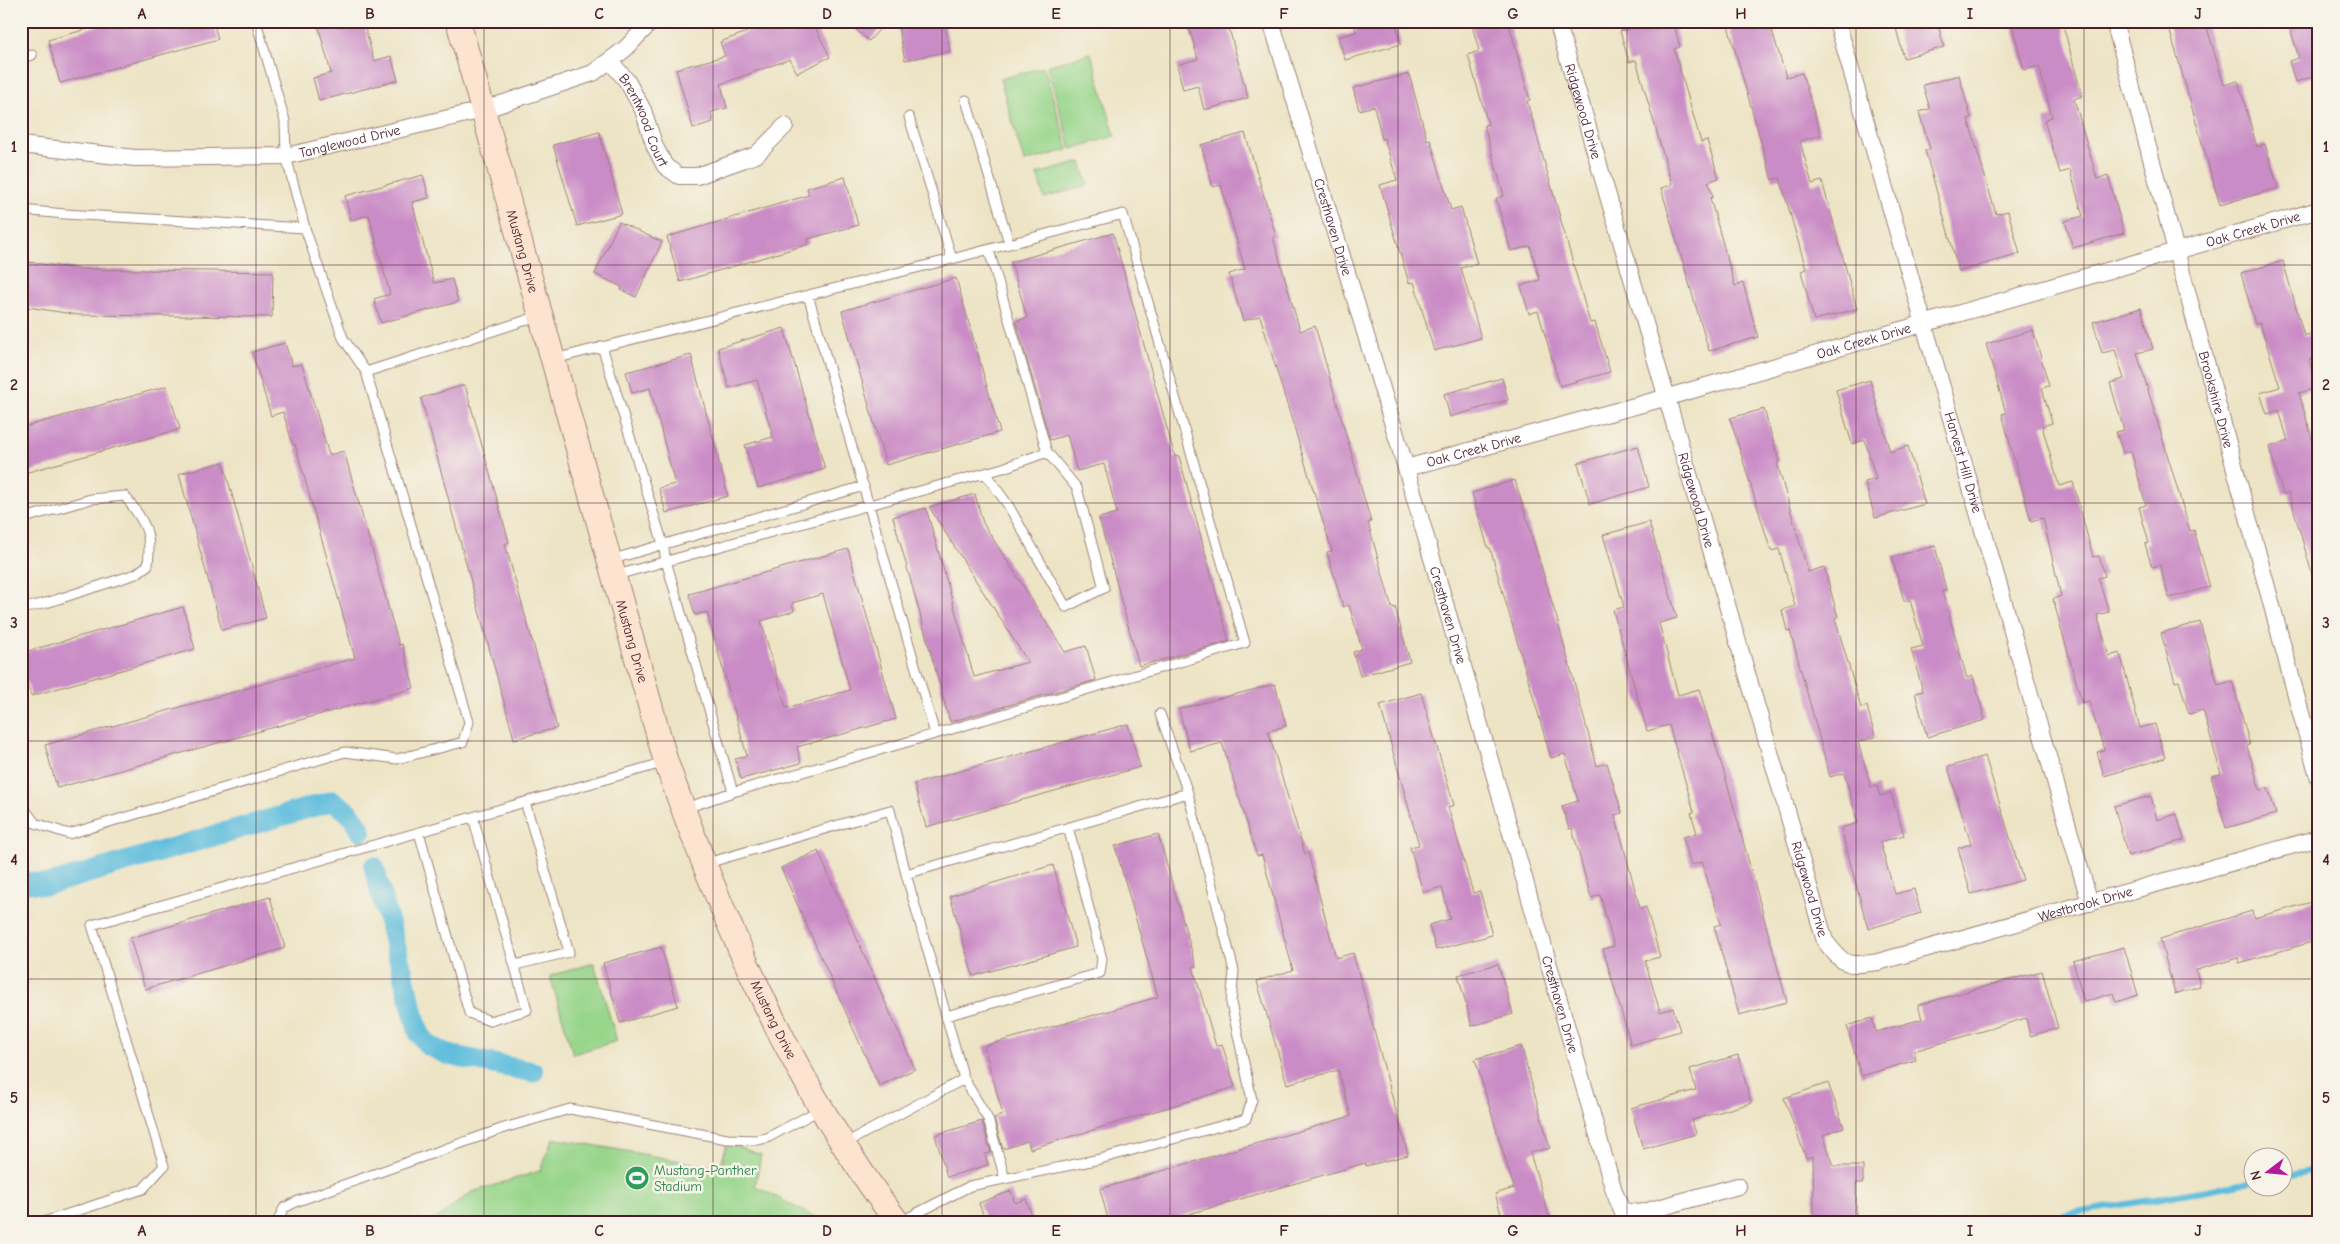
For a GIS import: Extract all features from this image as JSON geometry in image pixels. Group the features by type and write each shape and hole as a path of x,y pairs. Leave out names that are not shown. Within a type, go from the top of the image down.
{"main road":[{"name":"Mustang Drive","path":"458,21 666,762 683,809 726,919 758,986 844,1144 898,1223"}],"street":[{"name":"Tanglewood Drive","path":"21,146 135,158 286,156 483,110 593,73 625,49 652,21"},
{"name":"Cresthaven Drive","path":"1271,21 1406,468 1614,1191 1622,1211 1640,1213 1738,1186"},
{"name":"Ridgewood Drive","path":"1557,21 1825,941 1839,958 1853,965"},
{"name":"Harvest Hill Drive","path":"1837,21 2090,902"},
{"name":"Brookshire Drive","path":"2114,21 2319,780"},
{"name":"Brentwood Court","path":"610,61 628,81 643,110 655,147 665,166 679,176 697,176 756,155 785,126"},
{"name":"Oak Creek Drive","path":"1406,468 1668,397 2319,210"},
{"name":"Westbrook Drive","path":"1853,965 1878,962 2319,838"}],"lane":[{"path":"21,804 35,823 69,834 345,752 397,759 463,742 469,722 366,372 343,338 305,228 286,156 285,121 256,21"},
{"path":"21,58 32,55"},
{"path":"966,100 1009,243"},
{"path":"910,117 952,259"},
{"path":"21,210 305,228"},
{"path":"553,359 990,250 1009,243 1124,214 1245,642 732,792 683,809"},
{"path":"984,473 1008,505 1066,607 1104,588 1077,488 1047,452 990,250"},
{"path":"808,295 935,734"},
{"path":"366,372 540,315"},
{"path":"602,346 663,544 666,561 732,792"},
{"path":"611,568 666,561 984,473 1047,452"},
{"path":"611,568 663,544 864,486"},
{"path":"21,520 91,500 125,496 145,524 150,544 148,565 136,574 46,603 21,609"},
{"path":"898,1223 970,1186 1100,1159 1246,1119 1252,1100 1231,1004 1234,971 1188,793 1160,714"},
{"path":"41,1223 143,1190 164,1166 92,925 666,762"},
{"path":"906,874 1188,793"},
{"path":"515,965 569,952 525,802"},
{"path":"704,864 890,810 906,874 964,1079 988,1119 1005,1179"},
{"path":"419,832 469,1013 490,1021 527,1010 474,817"},
{"path":"946,1016 1100,973 1102,959 1068,827"},
{"path":"844,1144 964,1079"},
{"path":"277,1223 284,1208 298,1200 504,1128 570,1109 727,1139 756,1140 773,1135 823,1108"}],"green space":[{"path":"1091,53 1115,136 1071,149 1047,66"},
{"path":"1044,67 1068,150 1024,162 1000,79"},
{"path":"1081,162 1088,185 1044,198 1037,174"},
{"path":"594,963 617,1041 573,1054 550,976"},
{"name":"Mustang-Panther Stadium","path":"553,1138 720,1168 727,1143 761,1155 755,1186 826,1223 431,1223 472,1192 540,1171"}],"building":[{"path":"115,21 213,21 218,39 60,83 48,40"},
{"path":"317,21 363,21 374,61 391,56 398,80 319,101 313,78 331,73"},
{"path":"777,21 812,21 830,57 797,73 790,59 721,84 727,108 711,112 713,122 693,128 676,69 725,56 720,42"},
{"path":"846,21 887,21 869,41"},
{"path":"897,21 944,21 950,51 905,60"},
{"path":"1187,21 1227,21 1248,98 1204,110 1198,86 1183,90 1177,65 1198,59"},
{"path":"1353,21 1395,21 1401,44 1345,60 1338,37 1356,32"},
{"path":"1471,21 1508,21 1530,100 1527,101 1590,323 1595,322 1610,372 1560,386 1538,311 1529,314 1521,286 1540,280 1530,246 1511,251 1496,198 1504,196 1484,125 1488,124 1468,55 1479,51"},
{"path":"1641,21 1673,21 1680,47 1674,49 1701,142 1707,140 1719,178 1708,182 1713,197 1710,198 1735,286 1743,283 1758,337 1709,351 1661,188 1672,185 1636,60 1629,62 1620,31 1642,25"},
{"path":"1743,21 1769,21 1786,77 1802,73 1821,135 1800,141 1812,184 1822,181 1857,309 1814,320 1801,271 1806,269 1780,178 1772,180 1728,26"},
{"path":"1894,21 1937,21 1944,47 1904,58"},
{"path":"2011,21 2062,21 2082,96 2074,99 2097,179 2108,175 2124,233 2073,248 2065,221 2083,216 2070,170 2060,173 2044,120 2052,117 2039,66 2024,70"},
{"path":"2167,21 2205,21 2224,85 2238,81 2257,147 2265,144 2278,188 2220,205"},
{"path":"2288,21 2319,21 2319,75 2295,82 2289,61 2299,58"},
{"path":"1409,74 1427,140 1430,139 1451,210 1461,207 1477,264 1461,268 1481,338 1434,351 1414,282 1409,283 1380,185 1397,180 1384,138 1382,139 1374,106 1359,110 1353,88"},
{"path":"1959,75 1971,118 1968,119 1996,214 2008,211 2020,254 1959,271 1925,150 1930,149 1919,112 1930,109 1923,85"},
{"path":"599,132 622,214 577,226 553,145"},
{"path":"1245,133 1276,236 1273,237 1300,331 1315,326 1371,522 1368,523 1392,608 1395,607 1410,662 1360,676 1353,652 1362,649 1349,605 1343,607 1327,552 1332,551 1260,316 1243,321 1229,274 1245,269 1221,185 1213,187 1201,145"},
{"path":"423,175 429,198 412,202 434,283 452,279 458,302 381,323 374,299 390,294 369,215 351,220 345,196"},
{"path":"845,177 858,225 808,239 809,244 680,282 667,237 809,195 807,188"},
{"path":"619,222 662,242 636,297 621,290 622,287 595,274"},
{"path":"1113,233 1175,457 1179,456 1229,641 1139,666 1099,518 1117,513 1104,464 1077,471 1067,435 1050,440 1016,321 1027,318 1011,262"},
{"path":"21,261 79,269 273,272 272,317 79,315 21,306"},
{"path":"2283,261 2304,336 2313,333 2319,352 2319,357 2309,360 2317,388 2299,393 2319,463 2319,580 2314,581 2289,493 2283,494 2269,447 2288,441 2279,410 2267,414 2260,393 2280,387 2260,323 2255,324 2241,273"},
{"path":"956,278 1000,432 886,465 842,311"},
{"path":"2141,308 2153,349 2137,353 2190,531 2194,530 2210,587 2169,598 2160,565 2152,567 2145,544 2149,543 2139,507 2146,505 2131,451 2123,453 2116,432 2124,430 2110,383 2124,379 2115,350 2102,353 2093,322"},
{"path":"784,328 825,469 758,488 745,445 773,437 757,380 729,388 718,348"},
{"path":"2033,330 2049,386 2042,388 2052,423 2042,426 2059,486 2073,482 2093,557 2099,556 2105,576 2098,578 2109,612 2097,615 2109,656 2120,653 2140,728 2155,724 2165,758 2104,776 2097,752 2104,750 2089,701 2082,703 2053,599 2061,596 2043,518 2031,521 2002,414 2006,413 1986,344"},
{"path":"285,343 292,366 302,364 329,455 344,451 399,645 402,644 414,688 57,788 45,745 355,658 295,444 293,445 283,412 271,416 252,352"},
{"path":"691,355 728,496 666,513 659,488 675,484 650,388 632,393 626,372"},
{"path":"1502,378 1508,400 1450,417 1444,394"},
{"path":"1870,380 1890,452 1908,446 1925,504 1875,518 1865,482 1876,479 1865,440 1852,444 1836,390"},
{"path":"465,385 509,542 505,544 557,728 514,739 421,398"},
{"path":"167,386 180,429 21,474 21,428"},
{"path":"1764,409 1779,462 1777,463 1808,572 1824,567 1838,617 1835,618 1861,708 1867,706 1875,737 1858,742 1871,787 1877,786 1880,796 1891,793 1904,835 1880,842 1895,894 1914,889 1921,913 1868,929 1841,828 1858,823 1844,773 1830,777 1790,630 1787,631 1782,610 1795,606 1779,549 1771,551 1730,418"},
{"path":"1638,446 1649,487 1590,504 1578,463"},
{"path":"223,462 266,618 222,630 179,474"},
{"path":"1515,480 1557,619 1597,766 1607,763 1622,813 1615,815 1640,908 1646,907 1660,957 1645,961 1660,1012 1673,1008 1680,1031 1631,1045 1603,949 1614,946 1600,895 1591,898 1572,828 1569,829 1562,806 1578,801 1565,754 1551,758 1490,548 1488,548 1472,493"},
{"path":"975,494 983,523 1065,652 1086,646 1096,680 950,722 893,517 926,508 974,677 1028,662 929,507"},
{"path":"1649,522 1677,618 1659,623 1678,695 1699,689 1728,786 1787,1002 1739,1015 1714,926 1721,924 1702,862 1691,865 1683,837 1697,833 1691,813 1694,812 1669,725 1647,731 1613,610 1624,607 1603,535"},
{"path":"1935,546 1946,590 1942,591 1967,678 1973,676 1985,720 1927,737 1915,693 1923,691 1911,649 1923,646 1910,600 1904,601 1892,557"},
{"path":"848,549 896,719 797,747 801,763 741,779 735,759 747,756 707,612 695,615 689,594","holes":["823,594 850,690 786,708 761,621 794,611 792,603"]},
{"path":"183,607 195,649 31,696 21,663 21,653"},
{"path":"2200,622 2218,685 2232,681 2250,745 2247,746 2260,790 2268,788 2276,814 2226,828 2211,776 2221,774 2203,710 2189,714 2179,681 2175,682 2161,633"},
{"path":"1275,684 1286,726 1268,731 1305,854 1308,853 1336,958 1353,953 1408,1155 1366,1166 1365,1163 1158,1223 1109,1223 1100,1189 1351,1116 1338,1070 1287,1084 1257,981 1293,970 1262,855 1257,856 1222,743 1190,751 1179,709"},
{"path":"1421,693 1454,805 1448,807 1473,893 1480,891 1492,935 1436,950 1429,925 1450,919 1442,887 1423,892 1410,847 1419,845 1380,705"},
{"path":"1128,724 1140,767 926,827 914,784"},
{"path":"1985,756 2023,880 1971,894 1958,848 1971,844 1948,767"},
{"path":"2151,796 2157,820 2177,814 2184,840 2128,856 2114,806"},
{"path":"1158,834 1196,966 1193,967 1216,1046 1222,1044 1235,1087 1030,1149 1028,1141 1003,1149 994,1118 1003,1115 984,1046 1158,997 1115,846"},
{"path":"818,851 915,1069 879,1086 781,868"},
{"path":"1053,865 1076,947 973,976 950,896"},
{"path":"270,897 285,948 145,989 130,938"},
{"path":"2319,900 2319,940 2239,963 2238,958 2196,970 2200,986 2175,994 2160,939 2252,911 2254,918"},
{"path":"661,947 678,1006 620,1023 603,963"},
{"path":"2124,947 2138,995 2116,1002 2113,993 2084,1002 2073,961"},
{"path":"1498,964 1513,1014 1472,1026 1458,975"},
{"path":"2042,971 2058,1028 2030,1036 2026,1018 1914,1051 1916,1060 1861,1076 1847,1026 1872,1018 1876,1032 1922,1019 1918,1005"},
{"path":"1521,1046 1550,1148 1530,1153 1551,1223 1504,1223 1495,1194 1514,1188 1475,1059"},
{"path":"1738,1055 1751,1103 1692,1120 1696,1134 1643,1149 1631,1108 1696,1090 1690,1069"},
{"path":"1828,1083 1844,1127 1823,1135 1834,1166 1863,1166 1863,1183 1856,1183 1856,1220 1814,1221 1813,1156 1806,1158 1784,1098"},
{"path":"982,1121 991,1153 985,1154 988,1165 947,1177 935,1135"},
{"path":"1011,1191 1015,1203 1026,1199 1034,1223 986,1223 979,1203"}],"waterway":[{"path":"21,881 47,885 332,801 349,813 361,831"},
{"path":"374,867 419,1033 428,1045 449,1055 533,1072"},
{"path":"2292,1175 2319,1169"},
{"path":"2038,1223 2064,1215 2242,1184"}],"place":[{"name":"Mustang-Panther Stadium","path":"637,1178"}]}
